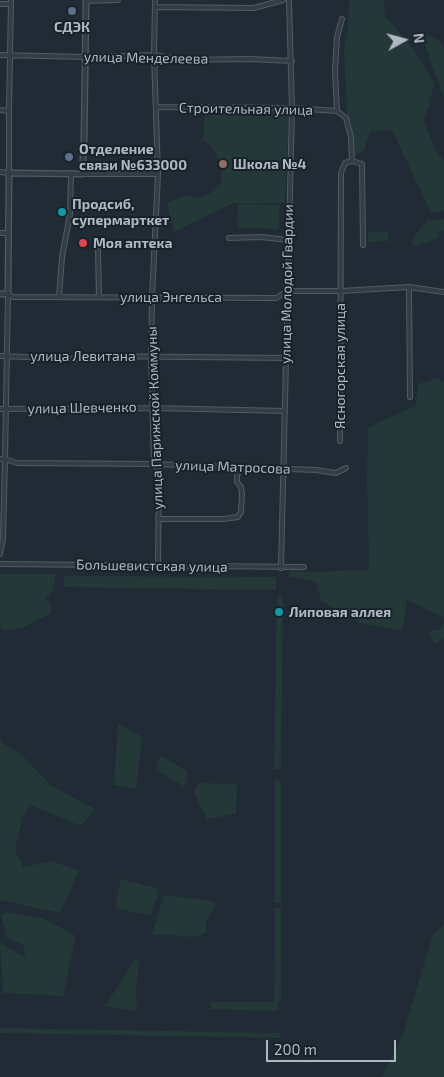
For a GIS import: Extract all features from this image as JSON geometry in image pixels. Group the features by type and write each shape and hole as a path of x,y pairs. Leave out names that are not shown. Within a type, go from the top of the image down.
{"street":[{"path":"82,174 86,0 118,0"},
{"name":"улица Парижской Коммуны","path":"155,0 154,55 158,174 151,356 154,464 159,471 158,566"},
{"path":"155,7 254,8 283,0"},
{"name":"улица Молодой Гвардии","path":"281,568 292,108 289,0"},
{"path":"0,4 11,2 7,356 3,409 5,458 1,508 3,539 0,554"},
{"path":"342,19 337,37 335,71 337,111 346,118 351,137 352,161 362,164 363,245"},
{"name":"улица Менделеева","path":"0,55 85,57 154,55 184,60 249,59 292,61"},
{"name":"Строительная улица","path":"156,107 292,108 337,111"},
{"path":"0,110 9,111"},
{"name":"Ясногорская улица","path":"340,441 341,173 345,163 352,161"},
{"path":"0,172 158,174"},
{"path":"59,297 62,257 70,214 71,174"},
{"path":"0,234 8,233"},
{"path":"229,238 260,237 288,240"},
{"path":"98,251 99,297"},
{"path":"408,287 410,397"},
{"name":"улица Энгельса","path":"0,294 8,294 13,297 276,298 288,292 341,292 408,287 444,292"},
{"name":"улица Левитана","path":"0,356 78,359 94,356 286,358"},
{"name":"улица Шевченко","path":"3,409 153,408 285,411"},
{"name":"улица Матросова","path":"0,459 5,458 18,463 154,464 327,470 336,473 346,468"},
{"path":"158,519 238,517 241,512 242,494 241,487 237,482 240,467"},
{"name":"Большевистская улица","path":"0,564 304,567"}],"green space":[{"path":"349,0 384,0 385,16 411,46 435,83 424,121 436,151 444,161 444,211 431,213 392,130 370,132 363,153 351,155 344,49 348,25"},
{"path":"427,34 440,41 444,48 444,98 422,37"},
{"path":"205,110 289,111 285,203 233,203 174,232 167,203 186,195 197,198 209,194 221,184 221,165 213,148 203,140"},
{"path":"238,204 279,205 279,229 237,228"},
{"path":"428,219 431,221 444,219 444,231 439,232 438,238 414,247 411,241"},
{"path":"368,232 388,232 388,241 368,242"},
{"path":"437,378 444,382 444,618 407,600 402,631 360,623 321,601 316,582 288,576 290,571 367,570 369,566 368,428 416,406 418,384"},
{"path":"0,574 55,574 54,590 45,599 52,606 51,613 23,627 4,631 0,627"},
{"path":"64,576 276,577 276,590 63,587"},
{"path":"277,596 283,597 281,769 274,770"},
{"path":"444,622 444,639 435,644 428,632 441,629"},
{"path":"118,723 142,737 136,789 114,785"},
{"path":"0,740 20,753 52,786 95,809 81,826 30,805 23,817 15,850 23,867 52,861 79,871 60,913 0,900"},
{"path":"160,755 188,772 185,787 156,770"},
{"path":"275,778 281,782 281,903 275,903"},
{"path":"198,783 237,784 236,814 207,819 194,793"},
{"path":"121,879 159,889 151,916 115,908"},
{"path":"164,895 212,901 216,904 206,922 206,933 193,937 152,934"},
{"path":"275,908 281,908 281,1001 278,1002 277,1011 210,1009 210,1002 274,1002"},
{"path":"9,912 43,918 76,936 63,996 3,993 0,943 26,958 23,945 7,938 1,915"},
{"path":"444,924 444,1077 382,1077 402,1037 433,935"},
{"path":"135,960 139,961 136,994 137,1011 105,1006"},
{"path":"0,1028 280,1033 280,1038 0,1033"}],"place":[{"name":"СДЭК","path":"72,11"},
{"name":"Отделение связи №633000","path":"69,157"},
{"name":"Школа №4","path":"223,164"},
{"name":"Продсиб, супермарткет","path":"62,212"},
{"name":"Моя аптека","path":"83,243"},
{"name":"Липовая аллея","path":"279,612"}]}
